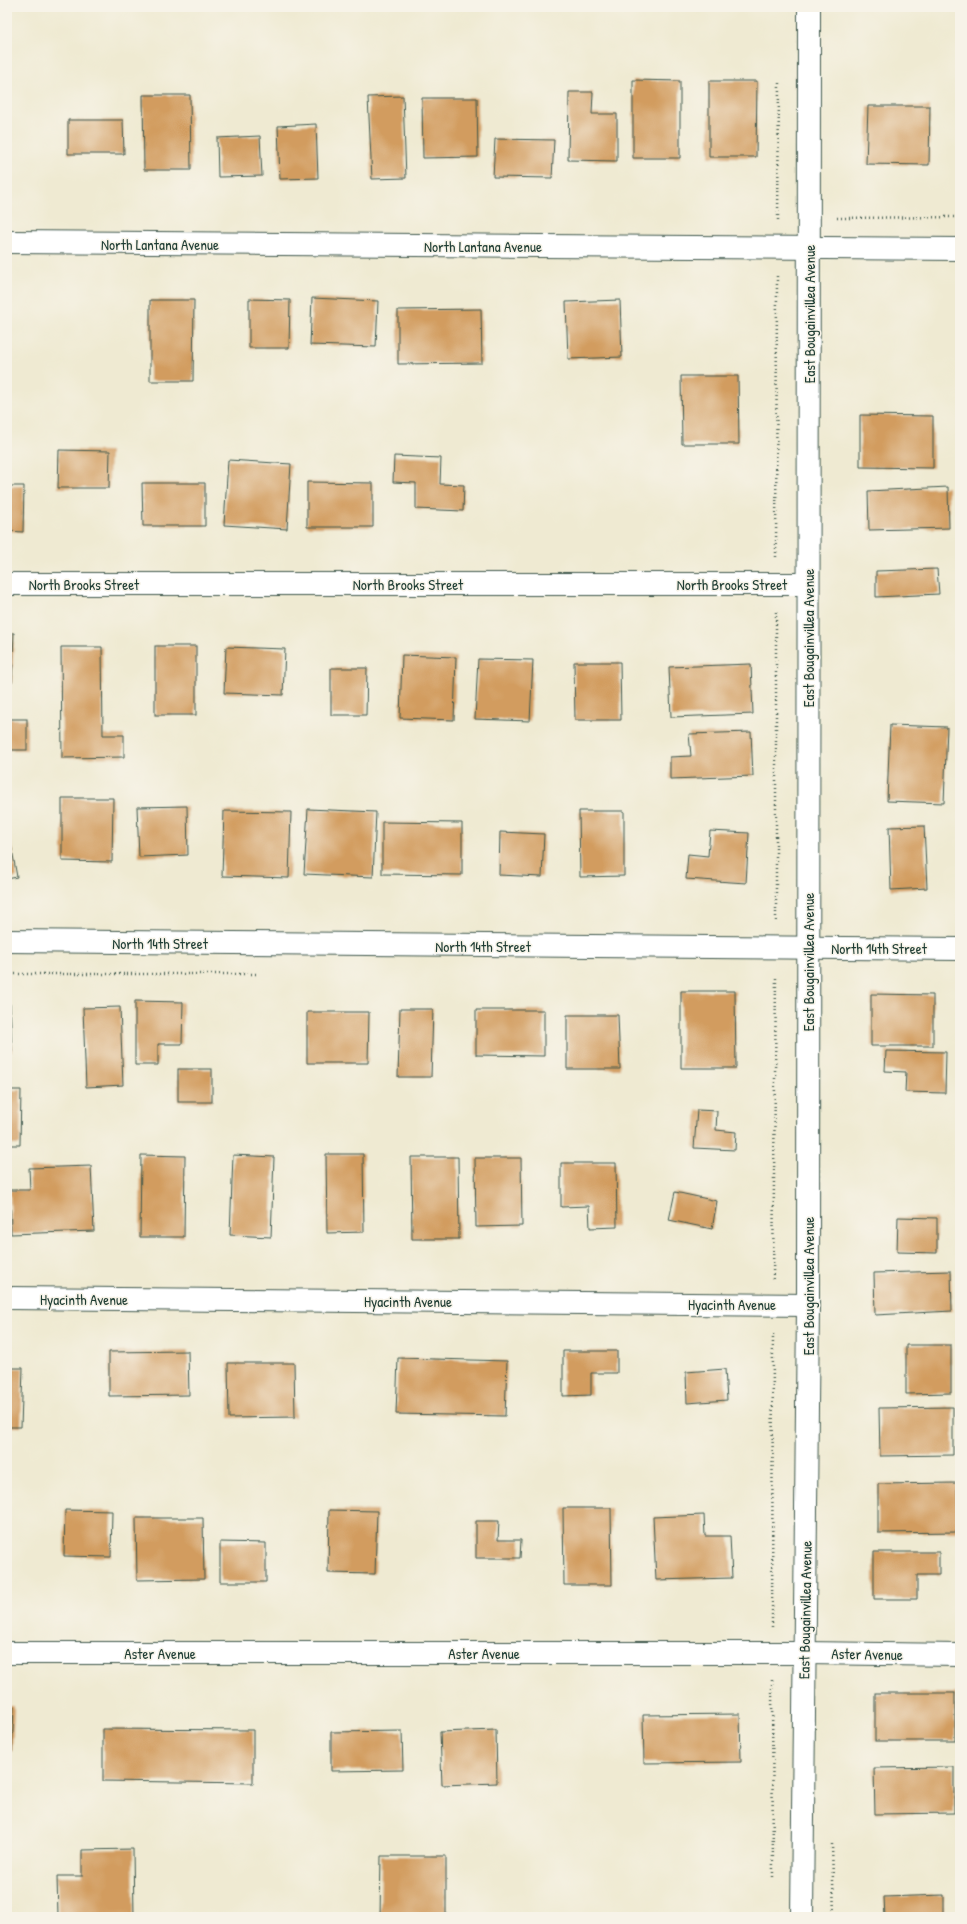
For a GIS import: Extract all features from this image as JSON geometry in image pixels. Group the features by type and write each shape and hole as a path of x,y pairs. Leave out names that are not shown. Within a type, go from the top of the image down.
{"street":[{"name":"East Bougainvillea Avenue","path":"802,1917 808,1304 809,7"},
{"name":"North Lantana Avenue","path":"7,242 778,249 960,249"},
{"name":"North Brooks Street","path":"7,584 808,584"},
{"name":"North 14th Street","path":"7,941 960,949"},
{"name":"Hyacinth Avenue","path":"7,1298 808,1304"},
{"name":"Aster Avenue","path":"7,1653 804,1653 960,1655"}],"path":[{"path":"778,249 780,77"},
{"path":"836,218 960,217"},
{"path":"770,274 778,274 776,948 773,1304 773,1885"},
{"path":"7,974 259,974"}],"building":[{"path":"633,80 680,81 680,158 633,158"},
{"path":"709,81 757,81 756,157 709,157"},
{"path":"569,92 593,92 592,114 617,114 617,161 568,160"},
{"path":"143,95 190,95 191,170 144,170"},
{"path":"403,96 406,178 372,179 368,97"},
{"path":"422,98 477,98 478,157 423,158"},
{"path":"868,106 930,106 929,165 866,164"},
{"path":"68,120 123,120 124,154 68,154"},
{"path":"316,124 318,178 280,179 278,126"},
{"path":"260,136 262,176 218,177 217,138"},
{"path":"495,139 554,140 552,178 493,177"},
{"path":"312,298 378,301 376,347 310,345"},
{"path":"249,299 290,300 289,348 249,348"},
{"path":"150,300 194,300 193,381 150,381"},
{"path":"620,300 622,357 568,359 566,302"},
{"path":"481,309 482,363 398,364 398,310"},
{"path":"681,376 738,376 739,444 682,444"},
{"path":"860,415 933,416 933,468 860,467"},
{"path":"59,450 110,451 109,488 58,488"},
{"path":"394,456 441,458 440,484 464,485 463,511 416,509 416,483 393,482"},
{"path":"228,460 291,464 287,529 224,525"},
{"path":"307,482 373,483 373,527 307,527"},
{"path":"142,483 205,483 205,526 143,526"},
{"path":"7,486 24,486 23,532 7,531"},
{"path":"948,487 949,528 869,530 868,491"},
{"path":"937,569 939,594 876,597 876,571"},
{"path":"7,633 14,633 12,683 7,683"},
{"path":"155,646 196,646 196,715 155,715"},
{"path":"61,647 102,647 103,735 124,735 124,757 62,758"},
{"path":"226,647 285,649 283,695 224,693"},
{"path":"402,655 456,657 454,720 400,718"},
{"path":"478,659 533,660 530,721 475,719"},
{"path":"574,662 620,662 621,720 575,720"},
{"path":"751,664 753,714 671,717 669,667"},
{"path":"331,668 367,668 366,715 331,715"},
{"path":"7,719 27,719 27,750 7,750"},
{"path":"890,725 947,727 944,803 887,801"},
{"path":"751,732 753,776 670,779 670,757 691,756 689,734"},
{"path":"62,798 113,798 112,862 62,861"},
{"path":"187,806 188,855 139,857 137,807"},
{"path":"308,809 376,812 373,877 304,874"},
{"path":"224,811 291,812 289,878 222,876"},
{"path":"579,811 624,811 624,876 580,877"},
{"path":"382,822 462,823 462,875 382,874"},
{"path":"924,826 927,888 891,890 889,827"},
{"path":"710,831 749,833 746,883 686,879 688,854 708,856"},
{"path":"500,832 544,834 542,877 499,875"},
{"path":"11,844 17,877 7,879 7,845"},
{"path":"681,991 735,991 736,1068 681,1068"},
{"path":"871,994 933,995 933,1046 871,1046"},
{"path":"135,1001 183,1002 182,1044 158,1044 158,1065 135,1065"},
{"path":"7,1004 10,1004 12,1052 7,1052"},
{"path":"120,1007 123,1085 86,1087 83,1008"},
{"path":"400,1009 433,1009 431,1077 398,1077"},
{"path":"476,1010 544,1010 544,1056 476,1055"},
{"path":"307,1012 369,1012 368,1063 307,1063"},
{"path":"567,1015 618,1015 620,1069 567,1069"},
{"path":"886,1051 946,1052 945,1093 905,1092 906,1072 885,1071"},
{"path":"178,1069 212,1069 212,1102 178,1102"},
{"path":"7,1090 21,1090 20,1145 7,1145"},
{"path":"697,1110 717,1111 716,1130 736,1132 735,1150 694,1148"},
{"path":"326,1154 363,1154 364,1232 327,1233"},
{"path":"141,1155 185,1156 184,1237 140,1237"},
{"path":"233,1155 274,1157 271,1237 230,1235"},
{"path":"411,1157 458,1157 459,1239 412,1239"},
{"path":"475,1158 521,1158 522,1226 476,1227"},
{"path":"561,1163 616,1163 617,1227 590,1228 589,1206 561,1207"},
{"path":"91,1166 94,1231 11,1234 10,1190 30,1190 29,1168"},
{"path":"675,1192 717,1201 712,1229 669,1220"},
{"path":"898,1217 937,1218 937,1253 897,1252"},
{"path":"951,1271 952,1311 875,1315 874,1273"},
{"path":"906,1345 951,1345 951,1393 906,1394"},
{"path":"188,1351 189,1395 109,1396 109,1352"},
{"path":"563,1351 617,1351 617,1373 591,1373 591,1395 563,1396"},
{"path":"398,1358 507,1361 505,1416 396,1414"},
{"path":"228,1363 294,1363 295,1417 229,1418"},
{"path":"7,1368 23,1368 21,1427 7,1427"},
{"path":"725,1369 727,1400 687,1403 686,1372"},
{"path":"953,1407 953,1455 880,1456 879,1408"},
{"path":"957,1483 958,1532 878,1533 878,1484"},
{"path":"563,1508 611,1508 612,1585 564,1585"},
{"path":"65,1510 112,1511 111,1557 64,1556"},
{"path":"329,1510 377,1511 375,1574 328,1573"},
{"path":"704,1515 705,1536 730,1536 732,1578 656,1580 653,1517"},
{"path":"136,1518 203,1518 204,1579 137,1580"},
{"path":"476,1521 499,1521 498,1540 521,1540 520,1558 476,1558"},
{"path":"7,1541 10,1583 7,1584"},
{"path":"220,1542 266,1543 266,1582 220,1582"},
{"path":"874,1552 939,1552 939,1575 917,1575 917,1599 874,1599"},
{"path":"875,1693 955,1693 955,1741 875,1741"},
{"path":"7,1706 14,1706 12,1752 7,1752"},
{"path":"740,1714 741,1762 644,1763 643,1715"},
{"path":"103,1729 253,1730 253,1783 103,1781"},
{"path":"496,1730 497,1783 442,1785 440,1732"},
{"path":"402,1731 403,1770 331,1771 331,1732"},
{"path":"954,1767 954,1813 875,1814 874,1768"},
{"path":"133,1849 134,1917 58,1917 57,1876 82,1876 82,1850"},
{"path":"381,1856 446,1856 446,1917 380,1917"},
{"path":"944,1895 944,1917 885,1917 884,1897"}]}
